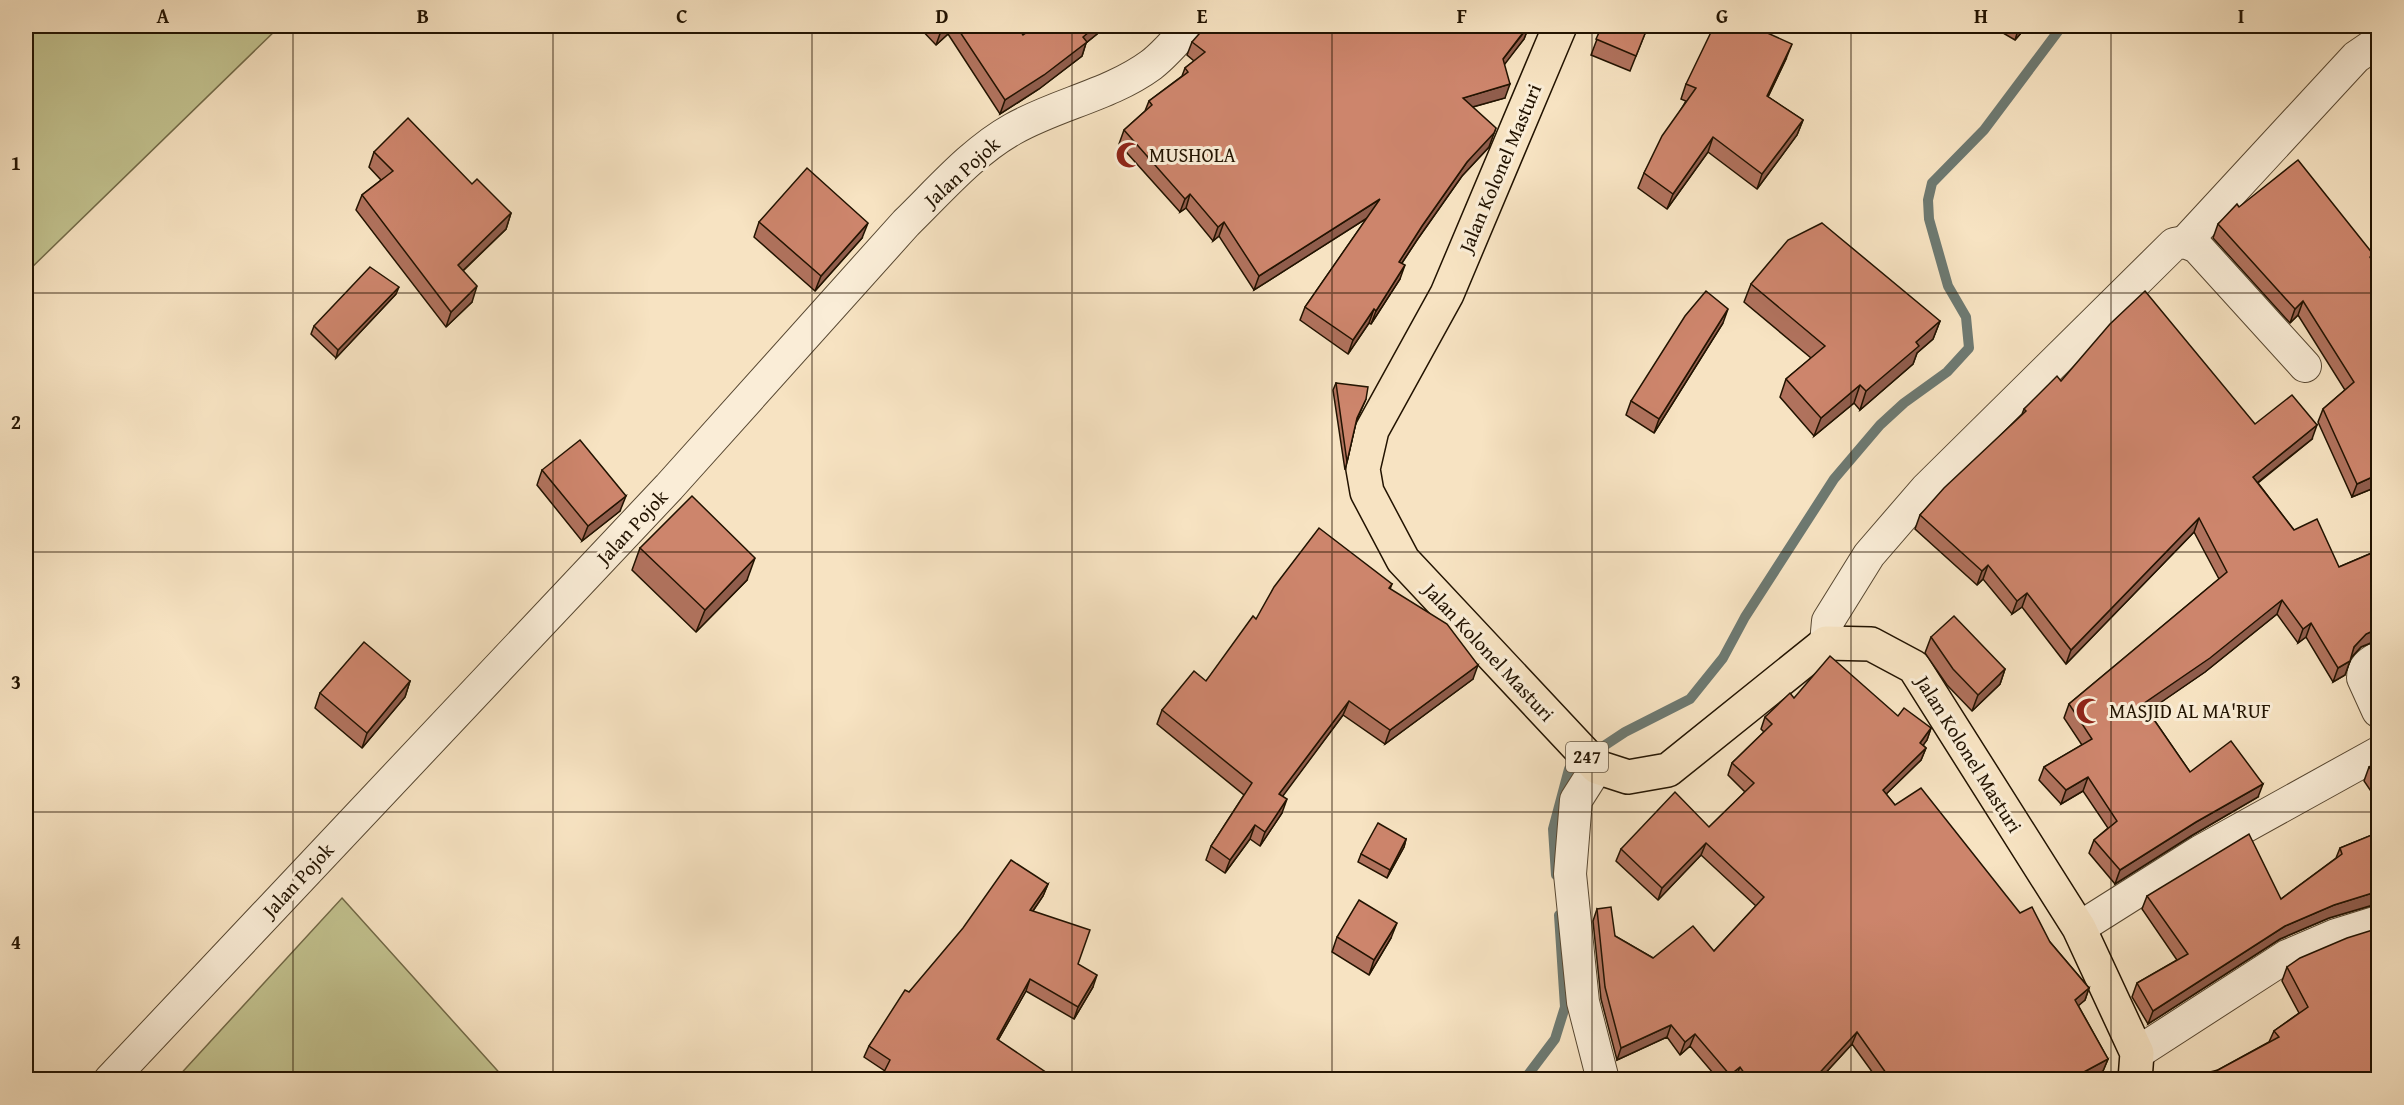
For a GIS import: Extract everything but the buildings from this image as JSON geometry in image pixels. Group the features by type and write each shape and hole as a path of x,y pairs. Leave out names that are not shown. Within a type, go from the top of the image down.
{"main road":[{"name":"Jalan Kolonel Masturi","path":"1560,26 1447,294 1372,430 1363,469 1367,492 1403,560 1597,767 1628,777 1668,770 1826,643 1871,644 1914,667 2079,928 2136,1066"}],"street":[{"name":"Jalan Pojok","path":"110,1080 669,488 906,223 988,143 1059,107 1106,90 1151,65 1189,26"},
{"path":"2185,242 2356,57 2379,42"},
{"path":"1826,643 1828,621 1869,555 1926,489 2174,244 2185,242 2197,247 2305,366"},
{"path":"2379,658 2369,663 2363,673 2363,678 2379,711"},
{"path":"2079,928 2201,851 2379,753"},
{"path":"1597,767 1576,800 1570,874 1583,1002 1603,1080"},
{"path":"2136,1066 2287,956 2336,935 2379,922"}],"green space":[{"path":"26,26 280,26 26,273"},
{"path":"342,898 505,1079 176,1079"}],"waterway":[{"path":"1556,875 1553,829 1569,769 1625,732 1690,699 1723,658 1745,617 1834,479 1880,425 1904,403 1947,372 1969,348 1966,317 1948,286 1929,219 1928,200 1932,183 1984,130 2062,26"},
{"path":"1524,1080 1555,1039 1565,1007 1559,915"}],"place":[{"name":"MUSHOLA","path":"1129,155"},
{"name":"MASJID AL MA'RUF","path":"2089,711"}]}
